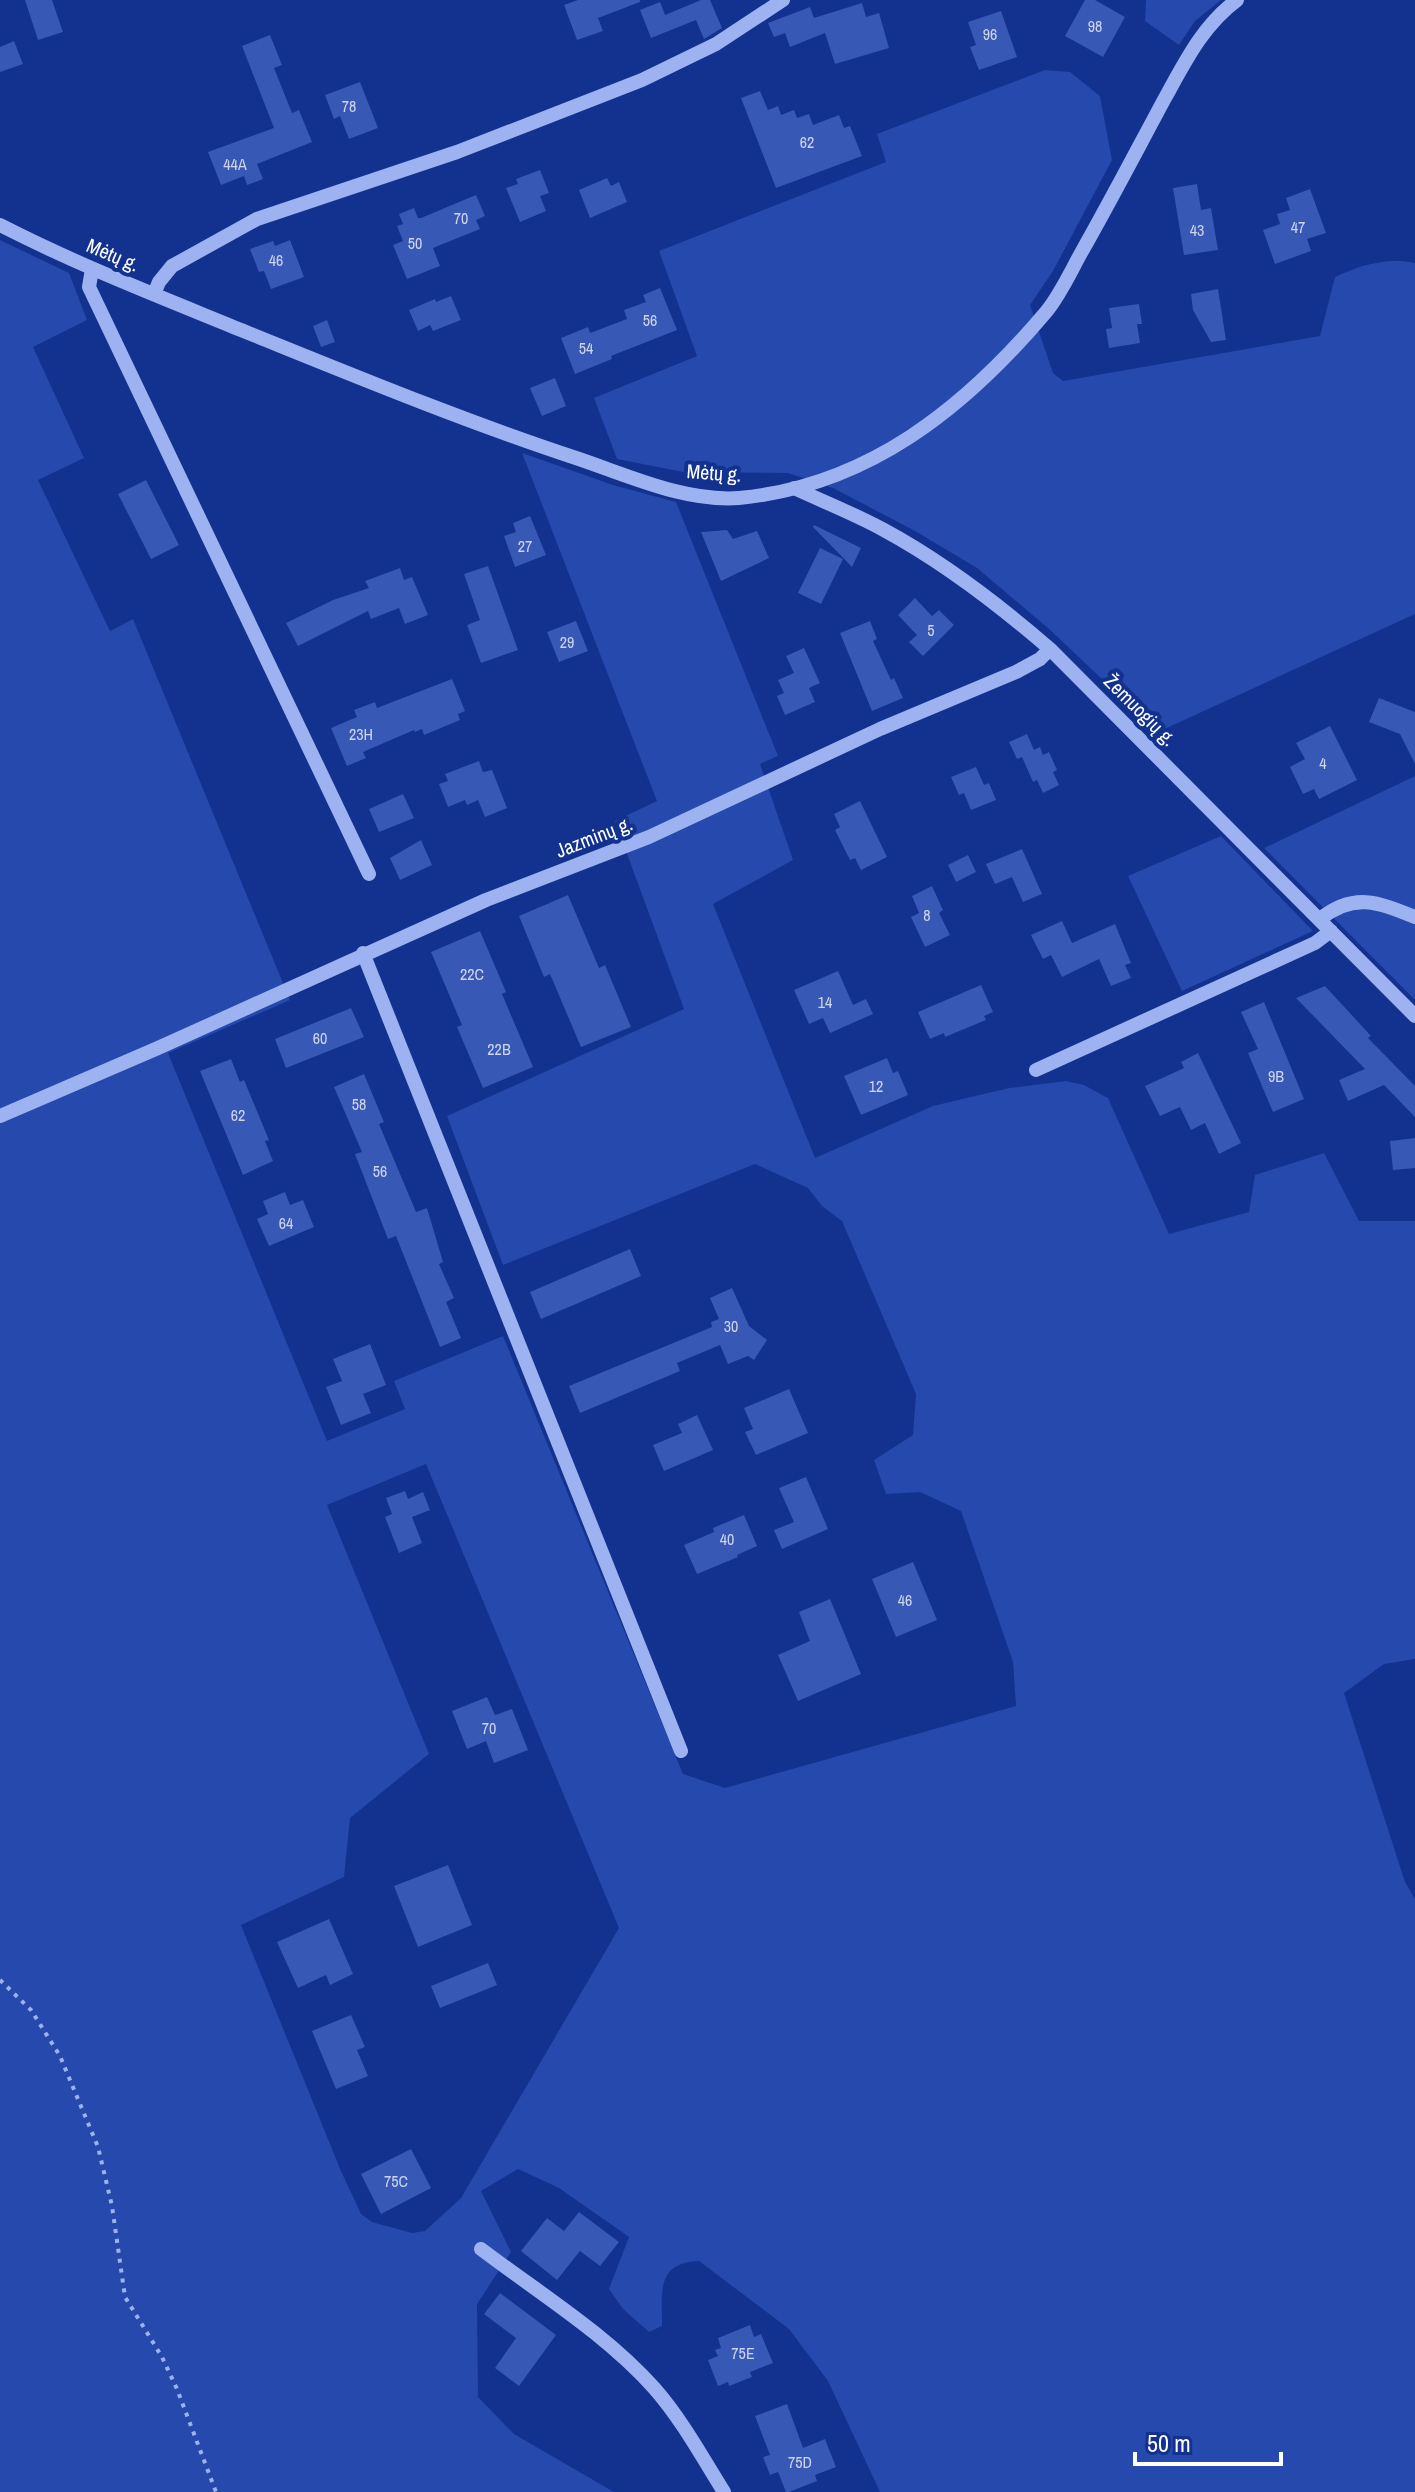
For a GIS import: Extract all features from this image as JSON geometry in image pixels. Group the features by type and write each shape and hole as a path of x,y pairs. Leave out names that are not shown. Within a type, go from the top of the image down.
{"street":[{"path":"154,294 172,266 257,219 457,152 642,80 716,44 783,0"},
{"name":"Mėtų g.","path":"0,225 92,269 459,417 673,490 734,498 794,488 850,468 923,430 1009,355 1050,307 1190,52 1211,24 1237,0"},
{"path":"92,269 89,287 369,874"},
{"name":"Žemuogių g.","path":"794,488 881,528 955,572 1050,649 1415,1016"},
{"name":"Jazminų g.","path":"0,1116 486,900 649,837 880,729 1016,672 1040,659 1050,649"},
{"path":"1320,919 1336,906 1356,902 1379,903 1415,917"},
{"path":"1036,1070 1315,943 1331,931"},
{"path":"363,953 681,1751"},
{"path":"481,2249 605,2342 654,2388 681,2423 724,2492"}],"path":[{"path":"0,1980 31,2010 60,2056 98,2147 112,2206 125,2297 162,2357 177,2389 216,2492"}],"shaded area":[{"path":"1146,0 1221,0 1195,21 1179,45 1145,21"},
{"path":"1045,70 1070,72 1100,96 1112,160 1053,271 1030,305 1053,373 1063,381 1320,336 1335,277 1374,263 1415,263 1415,614 1158,732 1048,628 977,568 915,531 833,488 788,473 683,472 617,459 594,398 697,356 659,251 886,162 877,134"},
{"path":"0,240 69,273 87,320 33,347 84,458 38,480 110,631 133,619 290,1000 168,1053 327,1441 405,1409 394,1381 503,1336 683,1774 725,1788 1016,1706 1013,1662 961,1511 920,1492 886,1494 874,1460 913,1435 916,1394 842,1221 822,1206 808,1188 755,1164 503,1265 447,1116 684,1009 615,821 657,801 522,453 613,485 676,502 778,756 760,764 793,860 713,904 815,1158 933,1106 1009,1088 1066,1081 1084,1085 1108,1098 1169,1234 1249,1212 1255,1175 1324,1153 1359,1221 1415,1221 1415,1659 1384,1664 1344,1693 1405,1882 1415,1899 1415,2492 880,2492 828,2381 789,2329 699,2261 685,2263 668,2273 662,2291 662,2326 649,2332 623,2309 609,2289 629,2237 559,2188 518,2169 481,2191 511,2252 477,2304 478,2397 514,2434 614,2492 0,2492","holes":["426,1464 619,1928 461,2198 425,2231 412,2233 372,2222 361,2214 241,1925 344,1877 350,1818 429,1754 327,1505"]},
{"path":"1415,776 1415,1000 1264,848"},
{"path":"1221,836 1313,931 1182,991 1128,876"}],"building":[{"path":"25,0 52,0 63,32 38,40"},
{"path":"578,0 640,2 598,18 603,31 577,40 564,5"},
{"path":"701,0 710,0 722,28 704,39 696,20 651,38 640,10 660,2 665,15"},
{"path":"1085,0 1095,0 1125,17 1103,57 1065,36"},
{"path":"862,3 866,17 879,13 889,48 835,64 825,33 790,47 785,33 774,37 768,23 810,7 814,18"},
{"path":"1001,11 1017,57 979,70 970,47 976,45 968,22"},
{"path":"270,35 282,65 274,68 292,113 299,110 312,142 257,164 263,179 247,185 244,176 221,185 208,152 274,128 242,46"},
{"path":"14,41 23,64 0,72 0,47"},
{"path":"360,82 378,128 349,139 340,116 334,119 325,95"},
{"path":"760,91 768,110 778,106 781,115 794,110 797,118 809,114 813,125 839,115 844,128 850,126 862,156 776,188 741,98"},
{"path":"540,170 549,193 540,196 546,211 520,222 506,188 518,184 516,179"},
{"path":"607,178 611,186 619,182 627,202 590,218 579,190"},
{"path":"1197,184 1201,210 1211,208 1218,250 1184,255 1173,188"},
{"path":"1310,189 1326,233 1307,239 1311,251 1275,264 1263,230 1280,224 1277,214 1290,210 1286,198"},
{"path":"476,195 485,216 476,220 480,229 433,248 440,266 407,279 393,245 403,241 397,226 403,224 399,214 414,208 418,218 421,218"},
{"path":"290,240 304,277 271,289 264,271 259,272 250,249 273,241 275,246"},
{"path":"660,288 677,330 575,374 561,338 588,327 590,333 627,319 624,310 646,302 643,295"},
{"path":"1218,289 1226,340 1211,342 1193,310 1191,294"},
{"path":"451,296 461,320 433,331 430,325 418,331 409,310"},
{"path":"1139,304 1142,324 1137,324 1140,343 1109,348 1106,329 1112,328 1109,308"},
{"path":"327,320 335,342 321,347 313,326"},
{"path":"555,378 566,406 542,416 530,388"},
{"path":"146,480 179,545 151,559 118,494"},
{"path":"530,516 546,555 515,567 504,536 516,532 513,523"},
{"path":"813,527 861,548 852,567"},
{"path":"727,530 733,539 757,531 769,558 721,581 701,532"},
{"path":"820,548 843,559 821,604 798,593"},
{"path":"488,566 518,650 481,663 467,625 480,620 464,574"},
{"path":"400,568 404,580 412,577 428,615 405,624 399,608 371,619 368,611 298,646 286,623 333,600 369,588 365,581"},
{"path":"915,598 932,616 939,610 954,625 923,656 909,642 917,635 898,615"},
{"path":"576,621 588,651 559,662 547,632"},
{"path":"870,621 877,639 873,641 903,698 872,711 840,633"},
{"path":"804,648 820,683 809,688 815,702 785,715 777,696 784,693 778,680 794,673 786,656"},
{"path":"452,679 465,711 458,714 460,720 424,735 422,729 414,730 363,752 366,758 347,766 331,728 357,717 354,710 375,702 377,708"},
{"path":"1379,698 1415,712 1415,764 1400,734 1369,722"},
{"path":"1330,726 1357,780 1319,799 1314,789 1303,794 1290,767 1305,759 1296,743"},
{"path":"1027,734 1034,750 1040,747 1043,755 1049,752 1057,770 1053,772 1059,785 1043,793 1037,780 1033,782 1022,757 1017,759 1009,742"},
{"path":"479,761 483,772 492,770 507,808 485,817 478,800 467,805 465,800 448,807 439,784 448,781 445,774"},
{"path":"976,767 984,785 989,783 996,800 971,810 964,793 959,795 951,777"},
{"path":"403,794 414,818 379,832 369,809"},
{"path":"860,801 887,857 861,870 855,858 850,860 835,830 840,827 834,814"},
{"path":"421,840 432,865 400,880 390,858"},
{"path":"1022,849 1042,894 1023,902 1012,877 995,884 986,864"},
{"path":"968,855 976,872 956,882 948,865"},
{"path":"932,886 943,910 939,913 950,935 925,947 911,917 919,913 912,896"},
{"path":"568,895 599,968 605,965 631,1027 581,1047 550,974 544,977 519,916"},
{"path":"1062,921 1072,943 1115,924 1131,963 1125,965 1131,978 1111,986 1099,959 1062,977 1051,955 1043,959 1031,935"},
{"path":"480,931 533,1067 483,1088 457,1027 462,1025 431,952"},
{"path":"838,971 853,1005 866,999 873,1014 830,1033 823,1018 809,1024 794,990"},
{"path":"981,985 993,1012 984,1016 986,1020 945,1037 944,1033 930,1039 918,1012"},
{"path":"1325,986 1371,1036 1368,1038 1415,1086 1415,1117 1384,1085 1348,1101 1339,1080 1365,1069 1296,998"},
{"path":"1264,1002 1304,1099 1273,1112 1248,1053 1258,1049 1241,1012"},
{"path":"351,1008 364,1037 286,1068 275,1039"},
{"path":"1198,1053 1241,1143 1219,1154 1205,1123 1191,1130 1180,1107 1160,1116 1145,1086 1184,1068 1181,1062"},
{"path":"887,1058 893,1073 898,1071 908,1095 861,1115 844,1076"},
{"path":"231,1059 240,1082 244,1080 269,1140 265,1141 273,1161 243,1175 200,1071"},
{"path":"364,1074 384,1122 379,1124 416,1212 427,1208 443,1262 439,1264 454,1298 446,1302 461,1338 440,1347 396,1236 388,1239 355,1154 362,1152 334,1087"},
{"path":"1415,1138 1415,1168 1393,1170 1390,1141"},
{"path":"285,1192 290,1205 303,1200 314,1227 269,1246 257,1219 268,1214 263,1201"},
{"path":"630,1249 641,1276 541,1319 530,1292"},
{"path":"732,1288 749,1326 767,1340 754,1360 748,1356 728,1364 720,1345 677,1363 680,1371 580,1413 569,1386 712,1327 711,1322 719,1319 710,1298"},
{"path":"370,1344 386,1385 363,1394 371,1413 341,1425 326,1387 342,1381 333,1359"},
{"path":"789,1389 808,1433 756,1455 745,1432 753,1429 744,1408"},
{"path":"697,1415 713,1450 664,1471 653,1445 682,1433 678,1424"},
{"path":"806,1477 828,1529 782,1549 774,1530 794,1522 779,1488"},
{"path":"405,1491 408,1499 423,1492 430,1510 412,1517 422,1543 399,1553 385,1517 392,1514 386,1498"},
{"path":"744,1515 757,1546 697,1574 684,1545"},
{"path":"913,1562 937,1620 896,1637 872,1579"},
{"path":"830,1599 861,1674 798,1701 778,1655 810,1641 799,1612"},
{"path":"487,1697 495,1715 512,1709 528,1750 494,1763 486,1741 467,1749 452,1711"},
{"path":"448,1865 472,1925 418,1947 394,1886"},
{"path":"329,1919 353,1974 330,1985 326,1975 298,1988 277,1942"},
{"path":"488,1963 497,1985 440,2008 431,1986"},
{"path":"351,2015 365,2047 357,2050 368,2076 336,2089 312,2031"},
{"path":"411,2149 431,2188 381,2214 361,2174"},
{"path":"579,2212 619,2242 600,2266 580,2251 557,2280 521,2251 547,2218 564,2231"},
{"path":"500,2293 556,2335 519,2386 495,2368 516,2338 484,2314"},
{"path":"750,2325 754,2337 761,2334 773,2363 750,2372 752,2377 729,2386 728,2382 718,2386 708,2360 718,2356 715,2350 721,2348 718,2338"},
{"path":"787,2404 803,2448 825,2439 836,2467 815,2475 817,2481 789,2492 786,2492 778,2472 770,2475 763,2457 770,2455 755,2416"}]}
